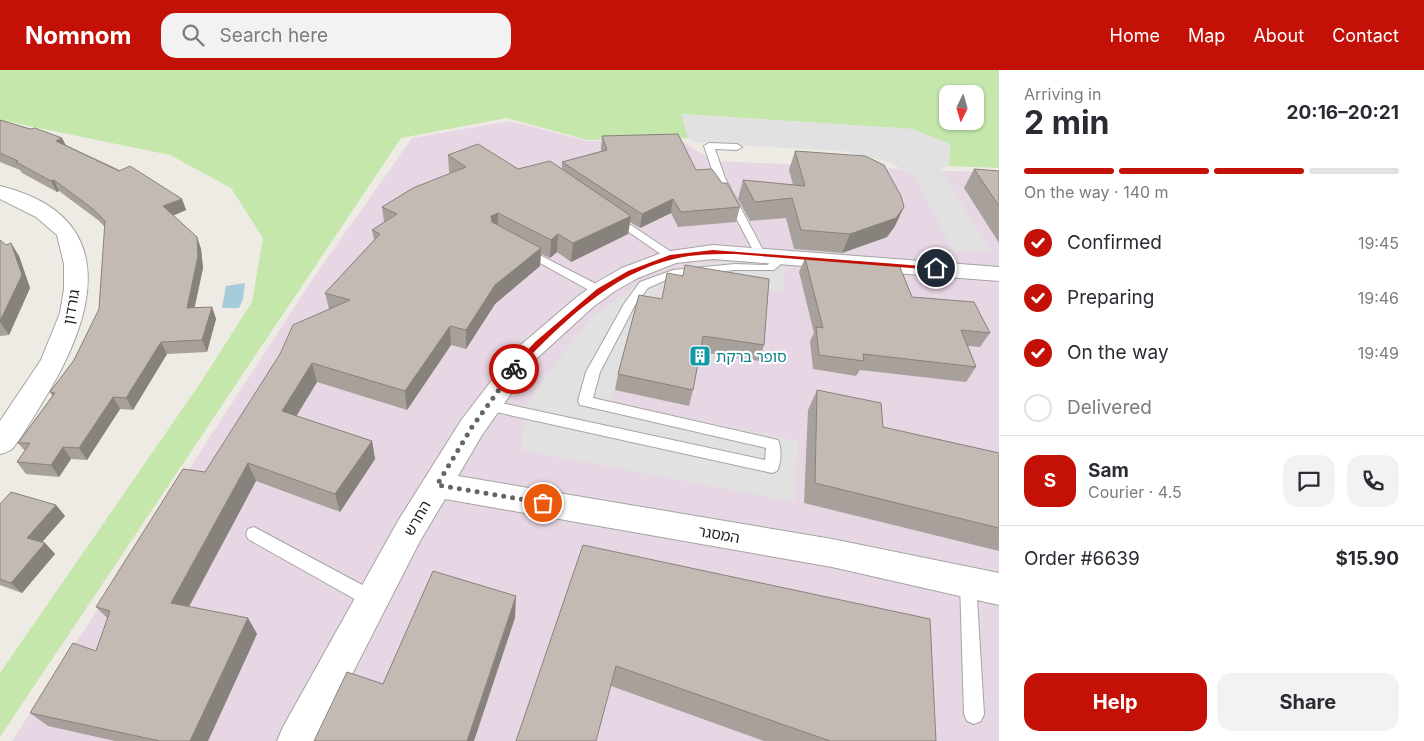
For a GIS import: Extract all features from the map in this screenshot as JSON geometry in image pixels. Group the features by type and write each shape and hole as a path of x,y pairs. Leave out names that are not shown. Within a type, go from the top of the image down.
{"street":[{"name":"גורדון","path":"0,192 19,200 53,220 66,233 73,250 76,275 74,300 67,332 42,381 0,443"},
{"name":"החרש","path":"297,741 409,531 487,405 525,355 600,291 630,273 668,258 713,252 760,254 999,274"},
{"name":"המסגר","path":"437,485 832,553 999,589"}],"lane":[{"path":"737,147 709,146 720,178 760,254"},
{"path":"608,213 668,258"},
{"path":"514,245 600,291"},
{"path":"577,424 593,372 630,304 644,285 673,272 735,267 770,268 784,256"},
{"path":"487,405 772,467 773,444 585,401"},
{"path":"254,534 373,600"},
{"path":"968,582 974,714"}],"shaded area":[{"path":"681,114 912,129 950,144 949,166 941,169 991,252 953,250 915,178 890,162 842,151 696,143 688,138"},
{"path":"510,121 587,141 679,139 713,161 999,173 999,741 12,741 314,277 412,138"},
{"path":"784,260 783,293 678,277 674,287 659,286 653,302 635,317 611,402 798,441 795,502 521,450 526,406 546,376 591,318 633,287 665,273 694,264"}],"green space":[{"path":"0,70 999,70 999,168 949,166 950,144 912,129 682,114 688,138 587,140 507,118 401,138 0,737 0,673 201,382 252,302 263,238 231,188 170,155 0,120"}],"water":[{"path":"245,283 243,299 239,308 222,308 226,286"}],"building":[{"path":"0,120 30,129 35,128 62,138 56,141 119,171 130,166 182,199 163,206 197,237 198,256 187,308 212,307 202,340 161,342 126,398 113,397 79,448 63,447 51,465 17,462 30,443 18,443 55,393 50,392 74,360 99,309 105,221 93,209 54,180 51,181 16,162 18,161 0,153"},
{"path":"678,134 696,170 712,169 722,183 727,183 740,207 681,212 673,199 642,214 562,162 607,150 602,136"},
{"path":"478,144 518,169 550,161 631,216 573,243 558,234 551,240 498,213 491,216 492,222 541,248 495,285 466,330 450,326 405,391 312,363 282,411 372,441 335,494 248,463 171,603 248,618 190,741 160,741 30,713 73,643 96,651 110,611 96,607 183,469 205,472 280,354 293,325 350,300 325,293 380,234 372,230 397,214 382,207 413,188 466,167 448,155"},
{"path":"795,151 865,156 884,165 901,196 904,207 896,218 850,234 801,230 792,198 755,202 743,180 805,186"},
{"path":"974,169 999,171 999,206"},
{"path":"0,240 6,245 11,243 22,275 0,321"},
{"path":"805,258 899,265 912,297 974,302 990,333 961,330 976,367 863,354 864,361 819,355 816,327 823,328"},
{"path":"685,265 769,279 764,345 703,336 693,390 618,374 639,295 662,299 667,273 683,276"},
{"path":"817,390 881,403 883,427 999,453 999,528 815,483"},
{"path":"11,492 56,505 27,538 45,543 11,583 0,579 0,504"},
{"path":"583,545 930,619 936,741 830,741 616,666 596,741 516,741"},
{"path":"433,571 516,596 467,741 314,741 347,672 383,684"}],"way so far":[{"path":"514,369 472,427 437,485 543,503"}],"place":[{"name":"סופר ברקת","path":"700,356"}],"route":[{"path":"514,369 537,344 606,286 630,273 672,257 713,252 735,252 936,268"}]}
